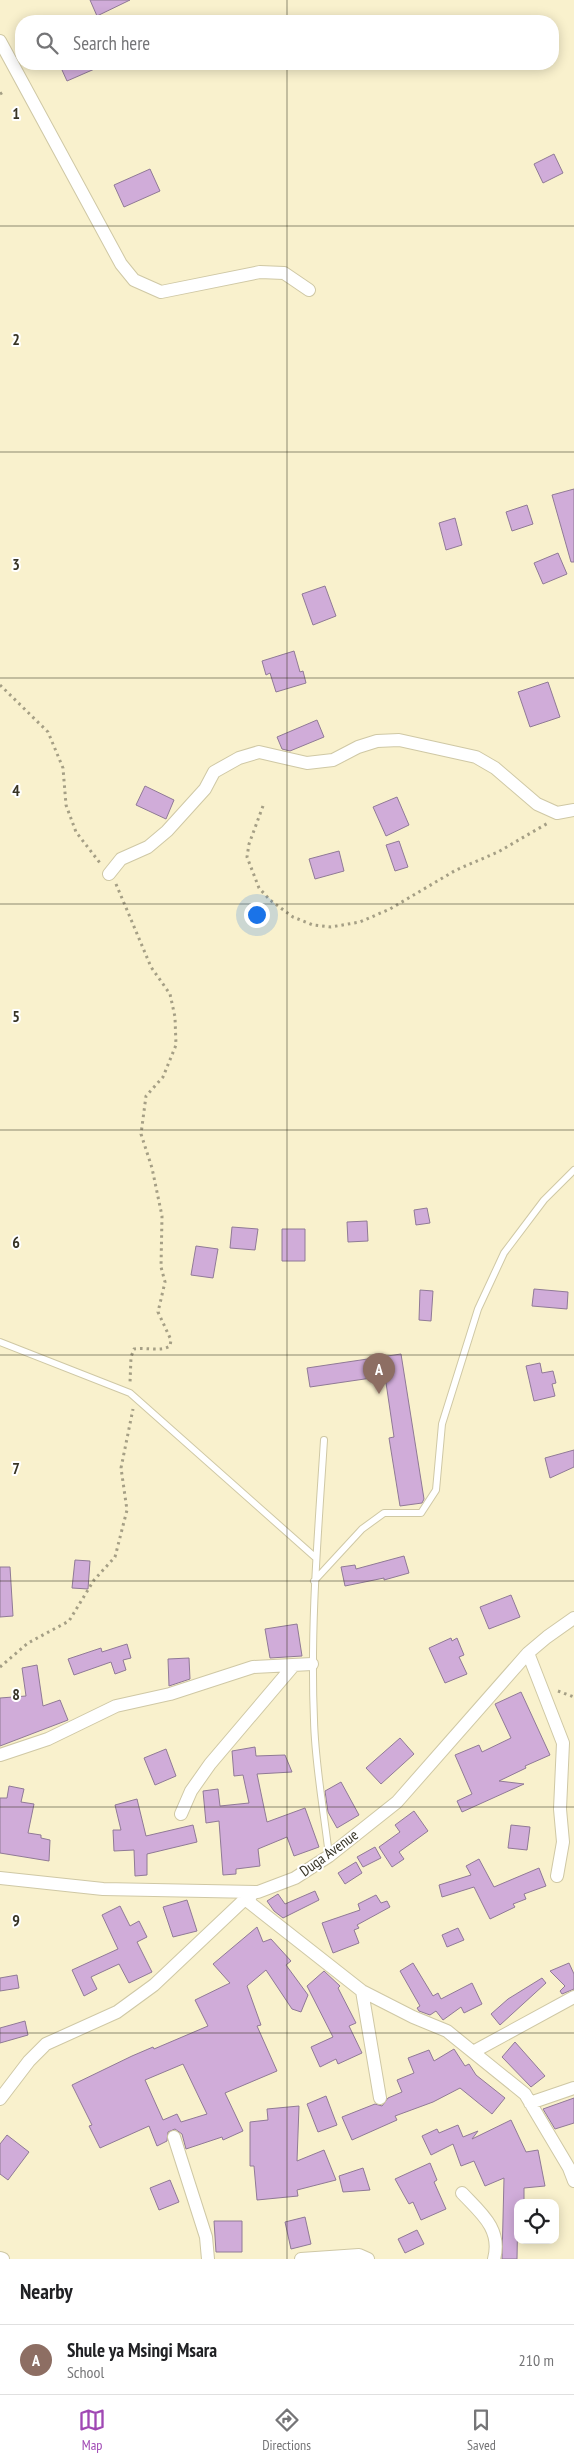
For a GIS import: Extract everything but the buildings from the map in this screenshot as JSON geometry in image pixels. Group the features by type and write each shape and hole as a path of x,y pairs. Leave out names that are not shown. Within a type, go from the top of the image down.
{"street":[{"path":"0,41 15,69"},
{"path":"16,70 121,264 134,280 161,292 260,272 284,273 309,290"},
{"path":"109,874 121,859 148,847 167,831 205,789 214,772 239,758 259,752 307,763 333,760 358,747 377,741 399,740 476,757 495,768 537,804 557,812 571,812"},
{"name":"Duga Avenue","path":"0,1878 103,1889 258,1892 295,1878 329,1856 397,1802 528,1653 546,1637 574,1618"},
{"path":"528,1653 547,1697 563,1743 560,1809 563,1842 557,1876"},
{"path":"0,1755 48,1739 116,1706 170,1694 253,1667 312,1664"},
{"path":"182,1814 191,1791 210,1764 294,1665"},
{"path":"0,2099 28,2061 46,2044 117,2012 154,1985 245,1899 258,1892"},
{"path":"245,1899 362,1990 412,2017 447,2031 525,2094 569,2168 574,2181"},
{"path":"362,1990 380,2098"},
{"path":"473,2052 574,1998"},
{"path":"530,2103 574,2088"},
{"path":"174,2137 206,2237 208,2259"},
{"path":"462,2193 484,2217 494,2232 497,2247 494,2259"},
{"path":"301,2259 358,2255 368,2259"}],"lane":[{"path":"314,1582 362,1529 384,1513 421,1513 430,1502 436,1490 442,1424 478,1309 504,1253 544,1200 574,1170"},
{"path":"0,1342 130,1393 316,1558"},
{"path":"324,1440 314,1582 312,1664 314,1723 329,1856"}],"path":[{"path":"0,94 5,91"},
{"path":"0,685 48,732 63,768 66,805 76,832 119,888 127,912 151,966 170,994 175,1017 176,1045 163,1077 146,1096 140,1134 152,1168 162,1216 161,1267 165,1282 158,1312 171,1340 170,1346 165,1349 146,1347 134,1349 130,1357 130,1393 133,1411 121,1468 127,1510 115,1558 94,1580 69,1621 28,1643 0,1667"},
{"path":"263,806 249,844 247,857 259,888 270,900 293,916 313,926 331,927 360,922 390,909 456,870 511,846 527,834 571,812"}],"place":[{"name":"Shule ya Msingi Msara","path":"379,1394"}]}
